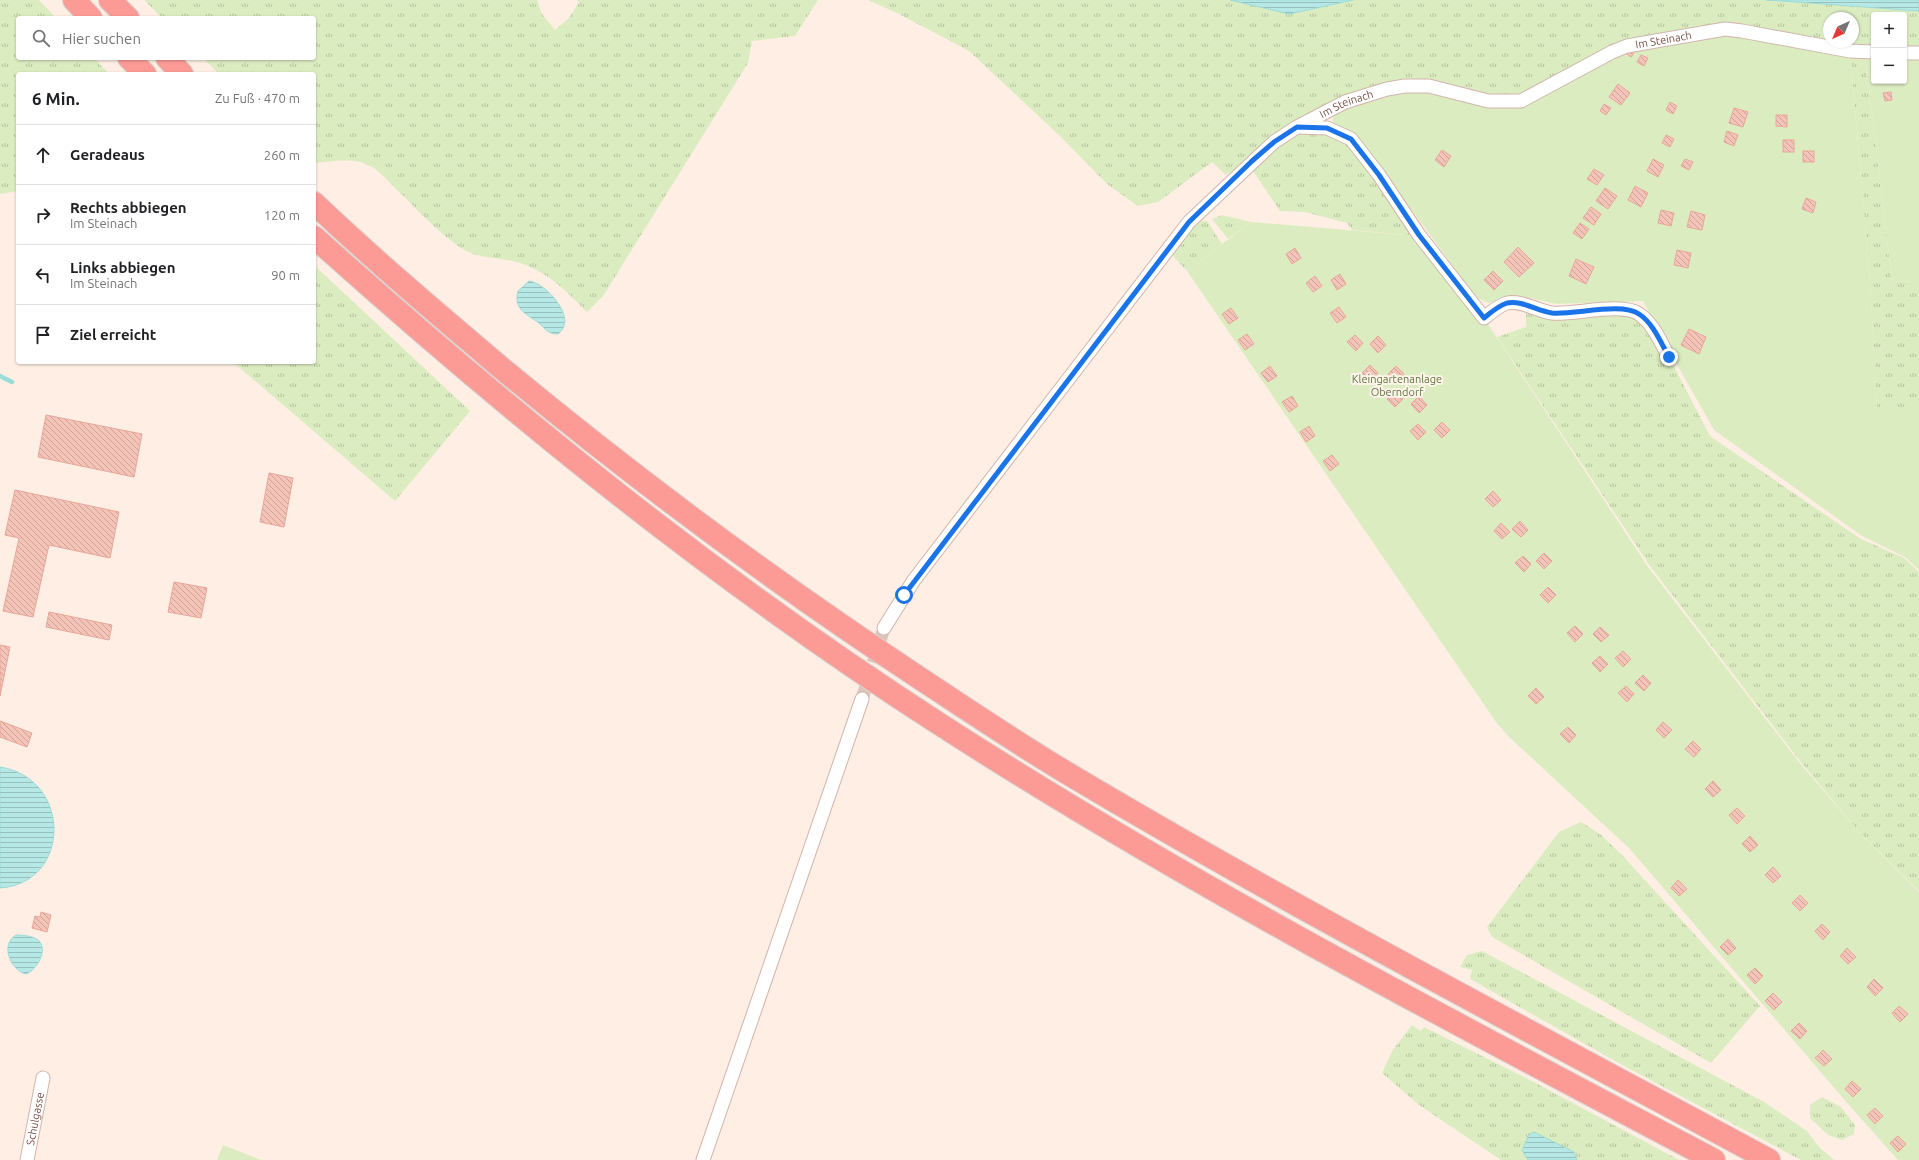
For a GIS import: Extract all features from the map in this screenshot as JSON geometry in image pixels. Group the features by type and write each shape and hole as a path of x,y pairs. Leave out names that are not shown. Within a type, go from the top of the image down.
{"highway":[{"path":"74,0 89,16"},
{"path":"110,0 126,16"},
{"path":"132,60 143,72"},
{"path":"169,60 180,72"},
{"path":"319,208 449,323 568,423 661,495 849,632 1060,768 1284,899 1769,1160"},
{"path":"316,239 436,346 612,490 757,599 940,724 1106,826 1318,947 1714,1160"}],"street":[{"name":"Im Steinach","path":"1297,127 1345,102 1367,94 1405,86 1429,86 1488,101 1521,101 1612,52 1627,46 1709,31 1742,30 1850,51 1871,52"},
{"path":"1907,53 1919,53"},
{"name":"Im Steinach","path":"1297,127 1327,128 1351,139 1379,175 1419,235 1484,318 1497,307 1508,303 1527,305 1538,310 1552,313 1625,309 1639,314 1648,322 1669,357"},
{"path":"884,628 914,580 1189,222 1252,161 1274,142 1297,127"},
{"path":"703,1160 862,699"},
{"name":"Schulgasse","path":"27,1160 44,1078"}],"green space":[{"path":"0,0 39,0 54,16 16,16 16,60 96,60 107,72 16,72 16,191 0,194"},
{"path":"144,0 537,0 542,14 555,30 569,18 579,2 577,0 818,0 795,36 752,41 748,63 603,296 587,312 555,282 538,271 509,260 467,252 452,242 435,228 372,167 355,161 316,163 316,72 217,72 205,60 316,60 316,16 160,16"},
{"path":"868,0 1230,0 1289,14 1353,0 1766,0 1919,11 1919,51 1907,51 1907,12 1871,12 1871,51 1521,101 1367,93 1226,175 1212,162 1158,202 1138,206 1107,184 1060,136 969,51 899,14"},
{"path":"1725,32 1850,52 1870,281 1877,409 1919,412 1919,570 1905,557 1862,536 1714,430 1643,301 1556,304 1521,296 1488,303 1476,297 1408,205 1385,171 1360,142 1333,123 1333,112 1404,89 1506,105 1629,49"},
{"path":"1850,52 1865,55 1892,281 1919,282 1919,412 1877,410 1870,281"},
{"path":"1865,55 1871,56 1871,84 1907,84 1907,58 1919,59 1919,282 1892,281"},
{"path":"1299,130 1324,133 1346,144 1376,177 1418,236 1352,230 1347,223 1305,212 1280,211 1253,171 1252,164"},
{"path":"1222,215 1251,222 1228,239 1212,219"},
{"path":"1201,221 1207,221 1222,244 1187,271 1172,255 1185,236"},
{"name":"Kleingartenanlage Oberndorf","path":"1251,222 1418,236 1484,318 1648,567 1799,762 1860,833 1919,892 1919,1160 1898,1160 1848,1104 1629,848 1508,736 1496,722 1187,271"},
{"path":"316,267 470,411 395,501 235,364 316,364"},
{"path":"1526,305 1639,314 1669,357 1710,436 1861,539 1904,558 1919,572 1919,891 1860,833 1800,761 1650,566 1497,337 1526,327"},
{"path":"1581,822 1600,834 1621,854 1760,1006 1711,1063 1492,937 1487,927 1559,832"},
{"path":"1482,951 1764,1102 1807,1131 1820,1148 1834,1160 1801,1160 1624,1066 1470,979 1472,970 1460,967 1467,955"},
{"path":"1412,1025 1421,1031 1424,1027 1530,1080 1679,1160 1577,1160 1574,1152 1526,1159 1528,1160 1501,1160 1419,1105 1382,1073 1392,1051"},
{"path":"1822,1097 1841,1107 1855,1125 1854,1134 1842,1140 1828,1135 1810,1118 1810,1105"},
{"path":"223,1145 261,1160 217,1160"}],"water":[{"path":"1230,0 1353,0 1289,14"},
{"path":"1766,0 1919,0 1919,11 1782,1"},
{"path":"529,281 544,288 558,303 563,311 565,320 563,327 558,334 548,331 520,308 517,298 518,291"},
{"path":"0,767 24,775 40,790 51,809 54,830 51,850 40,869 24,882 0,888"},
{"path":"16,935 28,936 38,940 41,944 42,954 38,964 26,974 20,972 15,967 9,956 9,944 11,939"},
{"path":"1534,1132 1574,1152 1577,1160 1528,1160 1522,1150 1529,1135"}],"building":[{"path":"1630,50 1634,53 1631,57 1627,54"},
{"path":"1641,55 1648,58 1644,66 1637,62"},
{"path":"1618,84 1630,93 1621,105 1609,97"},
{"path":"1891,92 1892,100 1885,101 1883,93"},
{"path":"1670,102 1677,106 1673,114 1666,110"},
{"path":"1604,104 1611,108 1606,115 1600,111"},
{"path":"1734,108 1748,112 1743,127 1729,123"},
{"path":"1776,115 1787,115 1787,127 1776,126"},
{"path":"1727,131 1738,135 1734,146 1724,142"},
{"path":"1666,135 1674,139 1670,147 1662,143"},
{"path":"1783,140 1794,140 1794,152 1783,152"},
{"path":"1442,150 1451,156 1444,167 1435,160"},
{"path":"1803,151 1814,151 1814,162 1803,162"},
{"path":"1653,159 1664,165 1658,177 1647,171"},
{"path":"1685,159 1693,162 1689,170 1681,166"},
{"path":"1594,169 1604,175 1597,185 1587,179"},
{"path":"1635,186 1648,193 1641,207 1628,200"},
{"path":"1605,188 1617,196 1608,209 1596,201"},
{"path":"1806,198 1816,202 1813,213 1802,209"},
{"path":"1591,207 1601,214 1594,225 1583,218"},
{"path":"1661,210 1674,213 1671,226 1658,223"},
{"path":"1691,211 1705,215 1702,230 1687,227"},
{"path":"1580,223 1589,229 1582,239 1573,233"},
{"path":"1518,247 1534,263 1519,277 1504,262"},
{"path":"1295,248 1301,258 1292,264 1286,254"},
{"path":"1677,250 1691,253 1688,268 1674,265"},
{"path":"1576,259 1594,267 1586,284 1569,276"},
{"path":"1493,271 1503,281 1494,290 1484,280"},
{"path":"1340,274 1346,284 1337,290 1331,280"},
{"path":"1315,276 1322,286 1313,292 1306,283"},
{"path":"1339,307 1346,317 1337,323 1330,313"},
{"path":"1231,308 1238,318 1229,324 1222,314"},
{"path":"1689,329 1706,337 1699,354 1681,345"},
{"path":"1247,334 1254,344 1245,350 1238,340"},
{"path":"1355,335 1363,343 1356,351 1347,342"},
{"path":"1378,336 1386,345 1378,353 1370,344"},
{"path":"1370,365 1378,373 1370,381 1362,373"},
{"path":"1270,366 1277,376 1268,382 1261,373"},
{"path":"1396,366 1404,374 1397,382 1388,374"},
{"path":"1395,391 1403,399 1395,407 1387,399"},
{"path":"1292,396 1298,406 1289,412 1282,402"},
{"path":"1419,396 1427,405 1419,413 1411,404"},
{"path":"46,415 142,434 134,477 38,457"},
{"path":"1442,422 1450,430 1442,438 1434,430"},
{"path":"1418,424 1426,432 1418,440 1410,431"},
{"path":"1309,426 1315,436 1306,442 1300,432"},
{"path":"1332,455 1339,464 1330,471 1323,461"},
{"path":"269,473 293,478 284,527 260,522"},
{"path":"15,490 119,512 110,558 49,545 33,617 3,611 19,538 5,535"},
{"path":"1493,491 1501,500 1493,507 1485,499"},
{"path":"1520,521 1528,530 1521,537 1512,529"},
{"path":"1501,523 1510,532 1502,539 1494,531"},
{"path":"1544,553 1552,561 1544,569 1536,561"},
{"path":"1523,556 1531,564 1524,572 1515,563"},
{"path":"174,582 207,588 201,618 168,612"},
{"path":"1548,587 1556,595 1548,603 1540,595"},
{"path":"49,612 112,625 109,640 46,627"},
{"path":"1575,626 1583,634 1575,642 1567,633"},
{"path":"1600,627 1609,635 1601,642 1593,634"},
{"path":"0,645 10,647 0,696"},
{"path":"1623,651 1631,659 1623,667 1615,658"},
{"path":"1600,656 1608,664 1600,672 1592,663"},
{"path":"1643,675 1651,683 1644,691 1635,683"},
{"path":"1626,686 1634,694 1627,702 1618,693"},
{"path":"1536,688 1544,697 1536,704 1528,696"},
{"path":"0,721 32,733 27,747 0,737"},
{"path":"1663,722 1672,730 1664,738 1656,730"},
{"path":"1568,727 1576,735 1569,743 1560,734"},
{"path":"1693,741 1701,749 1694,757 1685,749"},
{"path":"1713,781 1721,790 1713,797 1705,789"},
{"path":"1737,808 1745,816 1737,824 1729,815"},
{"path":"1750,836 1758,845 1750,852 1742,844"},
{"path":"1773,867 1781,876 1773,883 1765,875"},
{"path":"1678,880 1687,889 1679,896 1671,888"},
{"path":"1800,895 1808,903 1800,911 1792,903"},
{"path":"41,912 51,915 47,932 32,928 35,916 40,917"},
{"path":"1822,924 1830,932 1823,940 1815,931"},
{"path":"1728,939 1736,948 1728,955 1720,947"},
{"path":"1847,948 1856,957 1848,964 1840,956"},
{"path":"1755,968 1763,976 1755,984 1747,975"},
{"path":"1874,979 1883,988 1875,996 1867,987"},
{"path":"1773,993 1782,1002 1774,1010 1765,1001"},
{"path":"1899,1006 1908,1014 1900,1022 1892,1013"},
{"path":"1799,1023 1807,1031 1800,1039 1791,1031"},
{"path":"1823,1050 1832,1059 1824,1066 1815,1058"},
{"path":"1852,1081 1861,1089 1853,1097 1845,1089"},
{"path":"1875,1108 1883,1116 1875,1124 1867,1115"},
{"path":"1898,1136 1906,1144 1898,1152 1890,1143"}],"waterway":[{"path":"0,376 12,382"}],"tunnel":[{"path":"862,699 884,628"}],"route":[{"path":"904,595 1189,222 1252,161 1274,142 1297,127 1327,128 1351,139 1379,175 1419,235 1484,318 1497,307 1508,303 1527,305 1538,310 1552,313 1625,309 1639,314 1648,322 1669,357"}]}
